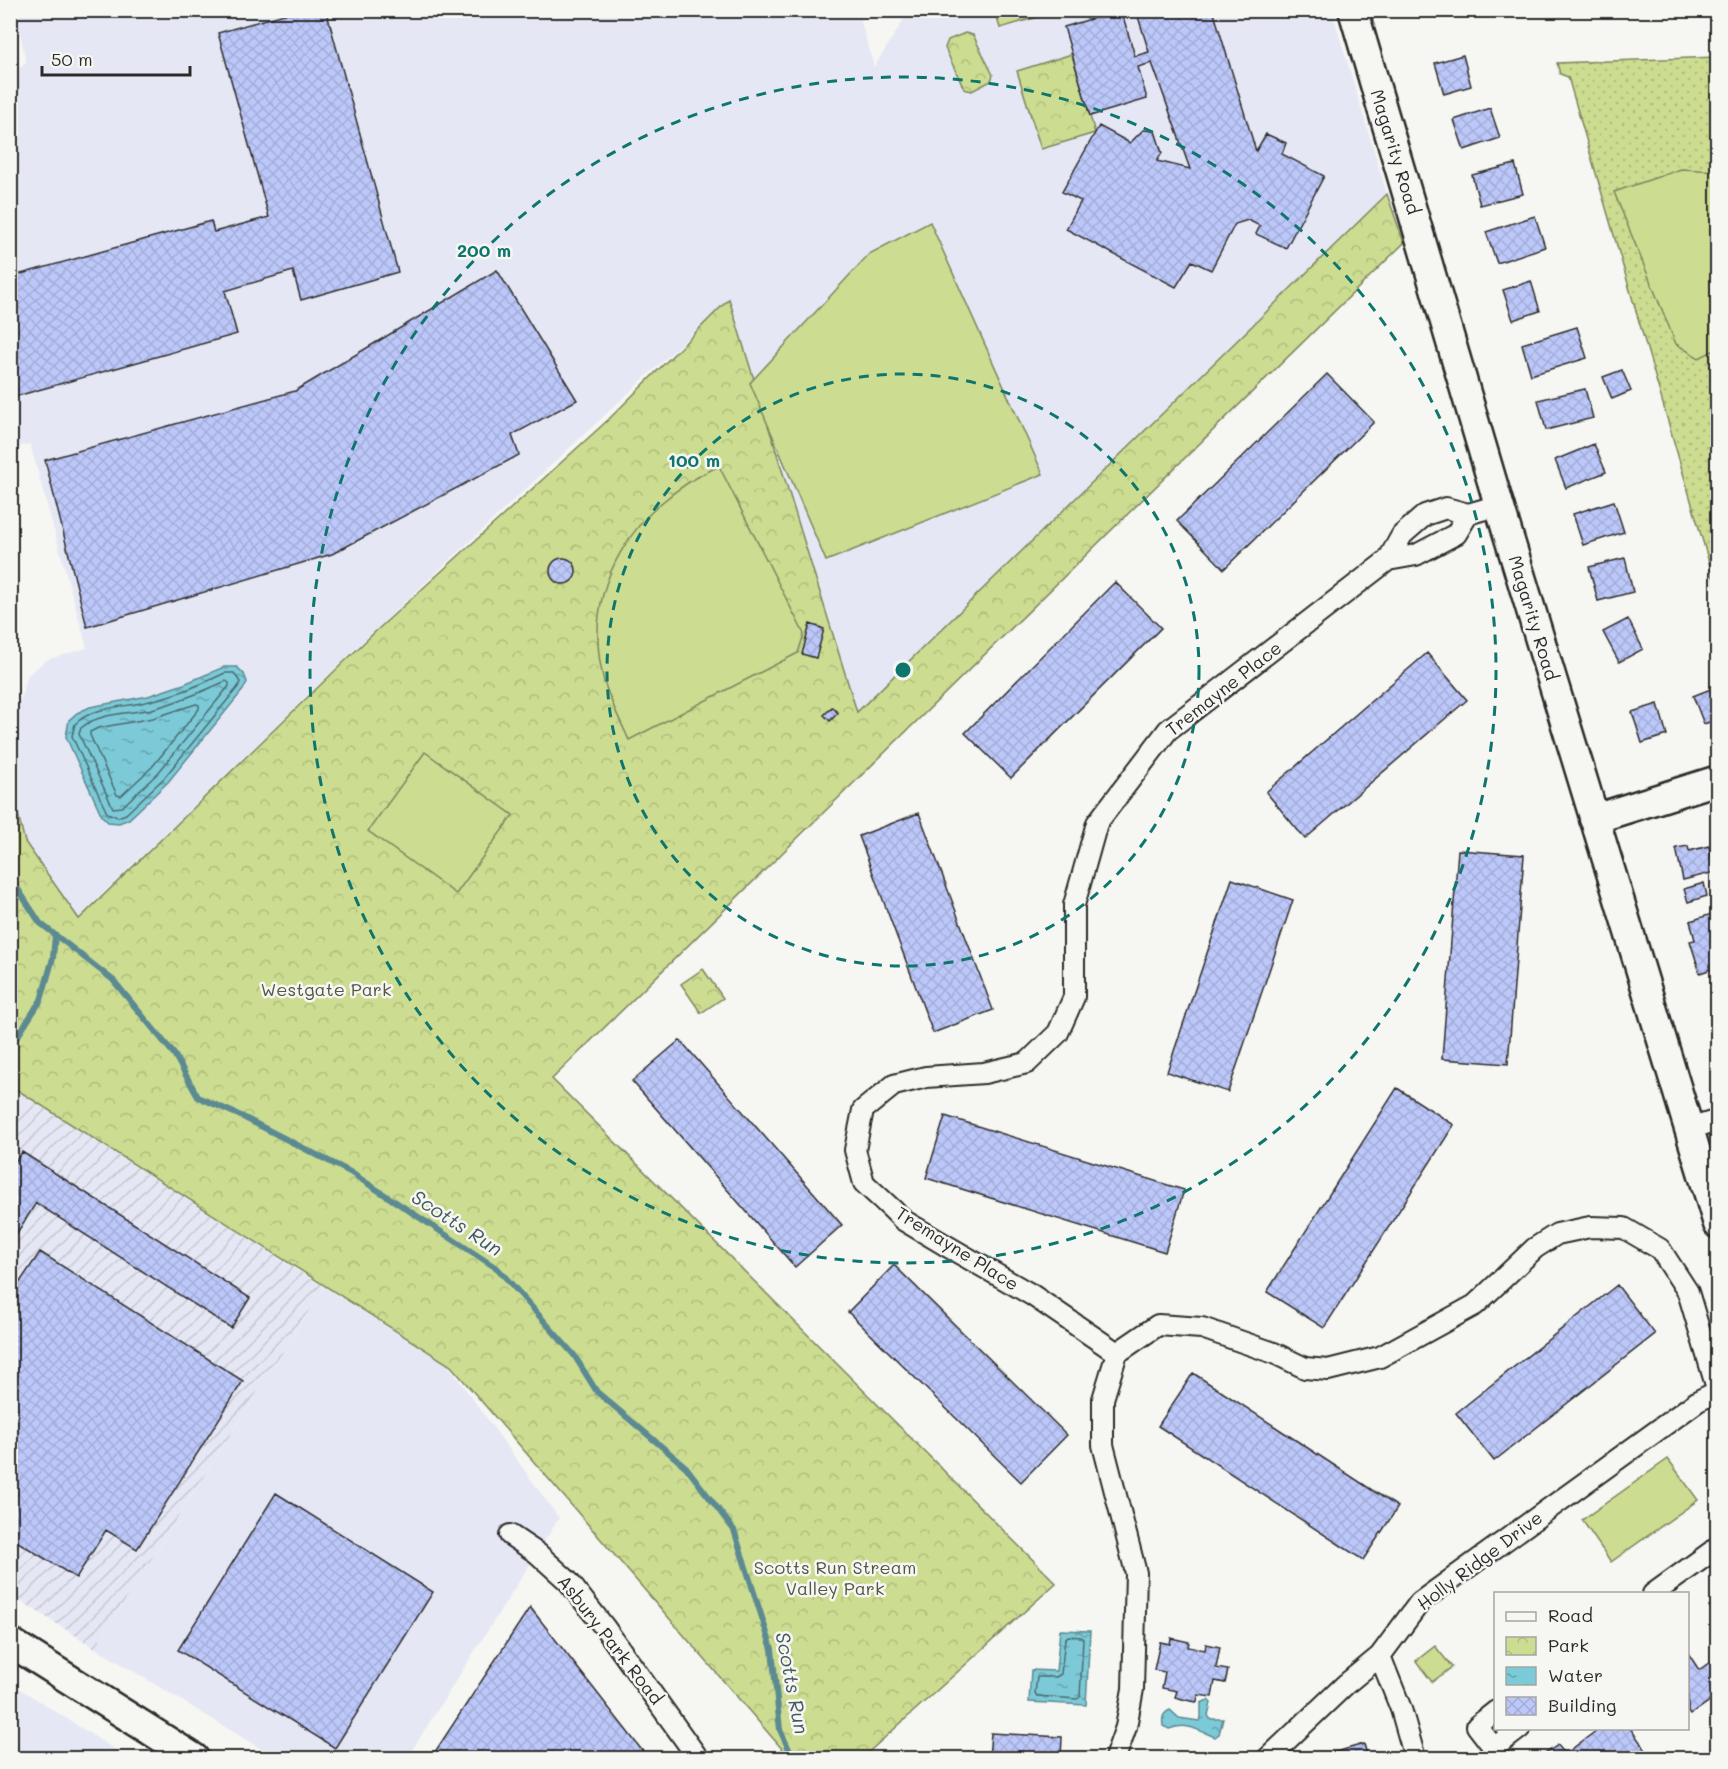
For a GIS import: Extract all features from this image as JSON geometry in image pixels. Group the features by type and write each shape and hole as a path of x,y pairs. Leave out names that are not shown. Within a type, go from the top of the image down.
{"main road":[{"name":"Magarity Road","path":"1353,10 1499,505 1718,1224"},
{"path":"1594,819 1718,780"},
{"path":"10,1642 194,1758"}],"street":[{"name":"Tremayne Place","path":"1117,1353 1032,1295 903,1220 864,1183 855,1150 863,1110 894,1085 926,1077 984,1072 1027,1063 1058,1033 1074,997 1074,905 1097,823 1168,730 1388,560 1402,535 1425,515 1446,508 1468,514 1499,505"},
{"name":"Tremayne Place","path":"1388,560 1416,555 1456,534 1468,514"},
{"path":"1689,1129 1718,1120"},
{"path":"1115,1758 1126,1727 1132,1692 1136,1573 1103,1444 1103,1399 1117,1353 1158,1325 1202,1328 1274,1353 1305,1368 1328,1370 1380,1357 1475,1305 1535,1248 1557,1234 1590,1227 1624,1228 1660,1249 1688,1292 1717,1392"},
{"name":"Holly Ridge Drive","path":"1268,1758 1346,1684 1380,1656 1420,1602 1698,1401 1717,1392"},
{"name":"Asbury Park Road","path":"510,1535 537,1552 567,1581 605,1628 698,1758"},
{"path":"1654,1592 1718,1547"},
{"path":"1380,1656 1401,1709 1415,1758"},
{"path":"1494,1713 1477,1726 1494,1748 1517,1730"}],"shaded area":[{"path":"16,11 858,11 874,67 909,11 1332,11 1387,194 856,713 728,300 375,630 74,922 11,823 11,730 28,675 46,660 87,648 30,444 11,449 10,75 26,63"},
{"path":"11,1087 31,1100 11,1134"},
{"path":"31,1100 324,1287 95,1648 11,1595 10,1134"},
{"path":"324,1287 448,1365 559,1518 407,1758 276,1758 95,1648"},
{"path":"11,1683 128,1758 11,1758"}],"green space":[{"path":"995,10 1058,11 1000,28"},
{"path":"965,33 973,35 993,75 991,81 972,91 964,89 945,48 948,40"},
{"path":"1072,54 1095,133 1041,149 1017,71"},
{"path":"1717,57 1717,590 1568,77 1560,74 1557,63"},
{"path":"1681,169 1717,171 1717,349 1699,358 1676,344 1614,192"},
{"name":"Westgate Park","path":"1387,194 1404,243 552,1079 1056,1583 862,1758 790,1758 451,1366 11,1086 10,783 25,842 79,919 377,630 608,420 729,299 857,712"},
{"path":"930,222 1043,474 826,561 750,383 869,254"},
{"path":"719,466 804,634 798,653 629,740 606,688 598,646 600,613 607,581 621,552 639,526 662,502 689,482"},
{"path":"425,752 513,815 456,894 368,831"},
{"path":"703,969 723,998 701,1013 681,984"},
{"path":"1668,1459 1698,1500 1611,1562 1582,1520"},
{"path":"1435,1646 1452,1667 1432,1682 1416,1661"}],"water":[{"path":"224,667 237,667 244,674 247,682 243,690 168,782 129,819 119,823 108,822 102,816 66,737 69,720 90,707 148,696"},
{"path":"1060,1630 1090,1631 1086,1705 1029,1702 1031,1670 1056,1671"},
{"path":"1208,1700 1211,1703 1208,1715 1210,1719 1223,1719 1219,1734 1215,1737 1192,1728 1181,1726 1169,1729 1163,1726 1163,1717 1170,1710 1179,1718 1199,1721 1201,1703"}],"building":[{"path":"298,10 326,10 398,272 301,300 293,271 225,291 237,334 10,398 10,277 211,221 214,232 269,217 218,33"},
{"path":"1121,10 1135,56 1149,52 1136,10 1213,10 1256,151 1266,134 1286,143 1282,154 1324,176 1286,248 1256,234 1260,226 1248,220 1235,224 1211,270 1192,261 1176,287 1066,229 1081,201 1062,192 1099,126 1130,143 1143,130 1155,131 1162,153 1157,161 1190,169 1152,63 1138,67 1147,99 1090,116 1064,27"},
{"path":"1463,55 1471,86 1444,94 1435,63"},
{"path":"1490,108 1500,138 1464,150 1454,120"},
{"path":"1515,164 1523,194 1480,205 1472,175"},
{"path":"1535,216 1545,247 1497,263 1486,232"},
{"path":"497,270 577,400 512,435 519,455 332,554 87,627 45,460 295,391"},
{"path":"1531,281 1540,311 1513,320 1503,290"},
{"path":"1577,327 1587,358 1531,375 1522,344"},
{"path":"1622,370 1631,391 1612,399 1603,377"},
{"path":"1327,374 1374,422 1224,569 1177,521"},
{"path":"1585,389 1593,418 1546,430 1538,400"},
{"path":"1594,444 1606,472 1566,488 1555,460"},
{"path":"1614,501 1624,532 1583,545 1573,514"},
{"path":"563,558 572,562 576,571 572,580 563,584 554,580 550,571 554,562"},
{"path":"1625,558 1633,592 1598,601 1589,567"},
{"path":"1115,582 1161,628 1011,778 965,733"},
{"path":"1628,619 1643,649 1619,662 1603,632"},
{"path":"810,624 824,629 816,658 802,654"},
{"path":"1427,653 1467,700 1305,839 1266,792"},
{"path":"1718,686 1718,719 1704,724 1693,696"},
{"path":"1658,704 1667,735 1642,743 1632,712"},
{"path":"832,707 838,713 830,721 824,715"},
{"path":"919,813 993,1010 933,1033 859,836"},
{"path":"1688,846 1689,851 1709,846 1715,872 1683,880 1676,848"},
{"path":"1458,850 1524,855 1508,1064 1442,1059"},
{"path":"1232,879 1293,900 1228,1092 1167,1072"},
{"path":"1704,883 1707,896 1688,902 1684,889"},
{"path":"1718,912 1718,967 1700,973 1690,941 1695,940 1690,921"},
{"path":"680,1040 842,1225 795,1267 632,1081"},
{"path":"1397,1088 1454,1125 1324,1328 1267,1292"},
{"path":"945,1116 1184,1190 1165,1252 926,1178"},
{"path":"22,1152 250,1298 231,1328 36,1203 10,1244 10,1169"},
{"path":"40,1252 243,1381 137,1549 106,1530 76,1578 10,1537 10,1297"},
{"path":"894,1265 1067,1435 1021,1482 848,1312"},
{"path":"1617,1285 1655,1334 1494,1461 1456,1413"},
{"path":"1193,1373 1398,1507 1363,1560 1158,1426"},
{"path":"276,1493 433,1592 335,1748 178,1650"},
{"path":"1718,1599 1718,1617 1709,1606"},
{"path":"530,1607 648,1758 431,1758"},
{"path":"1171,1638 1189,1642 1188,1647 1205,1650 1206,1644 1220,1647 1216,1668 1228,1670 1225,1683 1215,1681 1212,1697 1198,1695 1197,1702 1175,1697 1177,1691 1162,1688 1165,1672 1154,1670 1160,1642 1170,1644"},
{"path":"1689,1655 1699,1670 1710,1662 1718,1672 1718,1695 1690,1715"},
{"path":"1597,1730 1631,1730 1648,1753 1641,1758 1539,1758 1558,1745 1565,1754"},
{"path":"991,1733 1062,1737 1061,1758 989,1758"},
{"path":"1364,1744 1368,1758 1323,1758 1322,1756"}],"waterway":[{"name":"Scotts Run","path":"10,877 40,923 113,980 174,1054 198,1097 241,1116 350,1172 498,1269 574,1355 597,1392 686,1467 734,1530 772,1649 780,1730 793,1758"},
{"path":"10,1048 41,1000 53,958 55,935"}],"park label":[{"name":"Scotts Run Stream Valley Park","path":"835,1578"}]}
